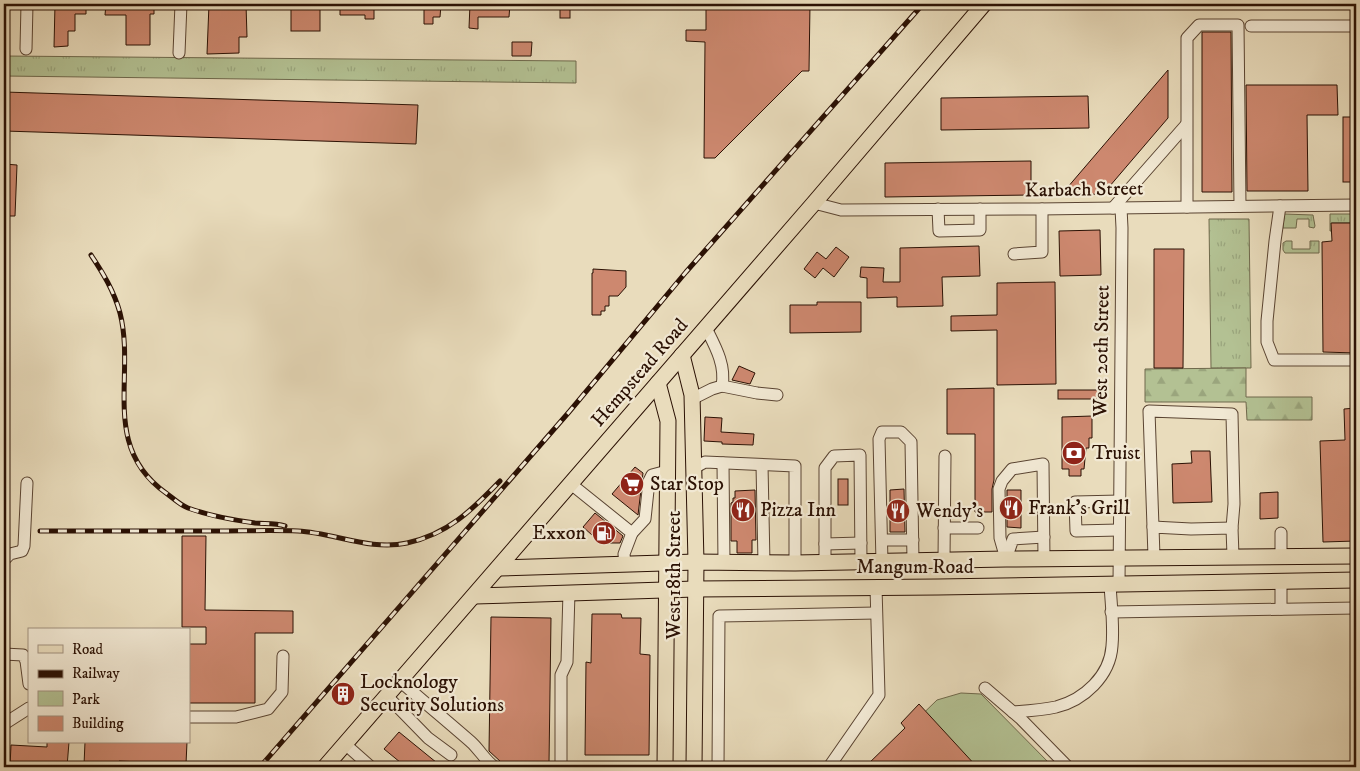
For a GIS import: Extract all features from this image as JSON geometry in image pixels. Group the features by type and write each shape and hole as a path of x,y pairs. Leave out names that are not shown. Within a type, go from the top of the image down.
{"main road":[{"name":"Hempstead Road","path":"325,767 475,596 984,4"},
{"name":"West 18th Street","path":"682,355 692,399 696,562 694,767"},
{"name":"West 18th Street","path":"658,383 668,421 665,767"},
{"path":"667,471 694,468"},
{"path":"1280,556 1281,581"},
{"name":"Mangum Road","path":"499,568 696,562 825,563 1044,558 1356,556"},
{"path":"871,562 874,587"},
{"name":"Mangum Road","path":"475,596 695,589 1356,580"}],"street":[{"path":"26,49 27,4"},
{"path":"179,52 181,4"},
{"path":"1187,207 1187,38 1199,24 1238,25 1240,206"},
{"path":"1251,26 1356,26"},
{"path":"1117,208 1186,125"},
{"name":"Karbach Street","path":"814,203 841,210 1356,204"},
{"path":"1280,206 1267,321 1267,342 1274,360 1356,360"},
{"name":"West 20th Street","path":"1014,712 1056,707 1079,698 1096,683 1108,667 1112,647 1111,612 1119,558 1120,530 1122,228 1117,208"},
{"path":"938,210 939,231 980,230 980,209"},
{"path":"1014,254 1042,252 1042,209"},
{"path":"706,328 720,354 724,379 722,386"},
{"path":"692,399 722,386 778,395"},
{"path":"1154,557 1150,411 1232,414 1233,556"},
{"path":"871,562 882,540 879,439 882,432 901,432 912,442 913,561"},
{"path":"825,563 824,468 834,456 860,456 861,543 871,562"},
{"path":"944,456 944,560"},
{"path":"694,468 705,462 795,466 795,563"},
{"path":"723,463 724,562"},
{"path":"1006,559 1000,538 999,489 1002,481 1012,469 1043,464 1044,558"},
{"path":"762,465 764,563"},
{"path":"625,564 624,554 632,533 644,519 648,502 649,481 652,476 667,471"},
{"path":"4,560 10,554 18,553 24,546 27,483"},
{"path":"571,484 632,533"},
{"path":"1120,501 1075,502 1076,531 1120,530"},
{"path":"1153,527 1191,529 1232,528"},
{"path":"944,528 978,528"},
{"path":"1280,556 1281,533"},
{"path":"1006,559 1013,538 1044,537"},
{"path":"882,540 913,540"},
{"path":"825,544 861,543"},
{"path":"1281,581 1281,609"},
{"path":"828,767 879,696 874,587"},
{"path":"561,767 561,675 567,662 569,592"},
{"path":"1111,612 1356,608"},
{"path":"718,767 720,616 876,614"},
{"path":"4,654 23,655 28,677"},
{"path":"190,718 236,717 268,709 282,692 283,656"},
{"path":"400,681 472,743 485,756 489,764 495,767"},
{"path":"984,688 1014,712 1068,767"},
{"path":"387,696 428,738 451,755"},
{"path":"4,724 28,709"},
{"path":"345,744 371,767"}],"green space":[{"path":"4,56 576,61 576,83 4,76"},
{"path":"1284,214 1313,215 1315,226 1314,228 1309,227 1309,219 1297,219 1296,228 1283,228"},
{"path":"1330,214 1356,214 1356,223 1332,223 1330,231"},
{"path":"1209,219 1249,219 1251,368 1211,368"},
{"path":"1292,241 1292,249 1310,249 1310,241 1319,241 1319,253 1285,253 1283,243"},
{"path":"1246,368 1246,397 1312,397 1312,420 1247,420 1246,402 1145,402 1145,369"},
{"path":"961,693 981,694 1053,767 868,767 937,700"}],"building":[{"path":"55,4 86,4 86,14 75,14 75,31 68,31 68,46 54,47"},
{"path":"106,4 154,4 154,14 150,14 150,45 126,45 126,15 105,15"},
{"path":"209,4 246,4 247,37 239,37 239,53 207,54"},
{"path":"291,4 320,4 320,31 291,31"},
{"path":"340,4 374,4 374,19 365,19 365,15 340,15"},
{"path":"424,4 441,4 440,17 433,17 433,24 424,24"},
{"path":"470,4 510,4 509,17 478,17 478,29 469,28"},
{"path":"560,4 570,4 570,18 560,18"},
{"path":"706,4 810,4 809,71 802,71 715,158 704,158 705,42 686,41 686,30 706,30"},
{"path":"1202,32 1231,32 1232,192 1202,192"},
{"path":"512,42 532,42 531,56 512,56"},
{"path":"1168,70 1168,118 1103,194 1061,195"},
{"path":"1246,85 1337,85 1338,115 1307,115 1308,191 1247,191"},
{"path":"4,92 418,105 416,144 4,131"},
{"path":"1088,96 1089,128 941,130 941,98"},
{"path":"1343,117 1356,117 1356,182 1343,182"},
{"path":"1031,161 1031,195 885,197 885,163"},
{"path":"4,164 17,165 15,216 4,216"},
{"path":"1331,223 1356,223 1356,353 1323,352 1322,242 1332,241"},
{"path":"1100,230 1101,275 1060,276 1059,231"},
{"path":"979,246 980,276 942,277 943,306 897,307 897,297 867,298 867,278 860,277 861,267 884,268 883,282 900,282 900,248"},
{"path":"836,247 849,257 834,277 823,268 815,278 804,269 817,252 826,259"},
{"path":"1154,249 1184,249 1183,368 1154,368"},
{"path":"593,269 626,271 626,287 618,296 609,296 609,306 605,306 605,311 601,311 601,315 592,315"},
{"path":"1055,282 1056,384 997,385 997,330 951,331 951,316 997,315 997,283"},
{"path":"817,302 861,302 861,332 790,333 790,305 817,305"},
{"path":"739,366 755,373 750,384 732,380"},
{"path":"994,388 992,512 975,512 975,434 947,434 947,389"},
{"path":"1058,390 1102,390 1102,399 1058,399"},
{"path":"1356,408 1356,440 1353,440 1356,541 1323,542 1320,441 1345,440 1344,409"},
{"name":"Truist","path":"1092,416 1092,438 1089,438 1089,448 1086,448 1084,469 1081,469 1081,476 1069,476 1069,469 1062,469 1062,417"},
{"path":"705,417 722,418 721,432 754,434 753,445 722,444 722,442 704,441"},
{"path":"1191,451 1210,451 1212,502 1173,503 1172,464 1192,463"},
{"name":"Star Stop","path":"635,467 643,473 638,515 612,494"},
{"path":"838,479 848,479 848,505 838,505"},
{"name":"Wendy's","path":"904,489 905,532 890,532 890,490"},
{"name":"Pizza Inn","path":"755,490 756,540 752,540 752,553 737,553 737,541 731,541 731,503 733,498 735,498 735,491"},
{"name":"Frank's Grill","path":"1007,490 1021,490 1021,528 1007,527"},
{"path":"1278,492 1278,518 1260,519 1260,493"},
{"name":"Exxon","path":"595,513 623,536 620,543 601,543 583,527"},
{"path":"182,536 206,536 205,610 293,611 293,633 255,633 255,703 190,703 190,644 206,644 206,627 182,627"},
{"path":"592,614 621,614 622,618 641,618 640,654 650,655 649,755 585,755 586,662 591,663"},
{"path":"491,617 551,618 549,763 501,762 489,751"},
{"path":"919,704 977,767 865,767 905,728 901,723"},
{"path":"399,732 442,767 406,767 384,749"},
{"path":"47,744 69,744 67,767 10,767 11,745 47,747"},
{"path":"85,744 187,744 186,764 119,761 118,767 84,765"}],"railway":[{"path":"260,767 569,412 686,272 923,4"},
{"path":"91,255 108,283 120,313 124,337 124,409 127,432 133,454 146,474 166,493 188,508 229,519 285,526"},
{"path":"40,531 298,531 366,543 393,545 422,539 447,527 469,511 500,481"}],"place":[{"name":"Truist","path":"1074,453"},
{"name":"Star Stop","path":"632,484"},
{"name":"Frank's Grill","path":"1011,508"},
{"name":"Pizza Inn","path":"743,510"},
{"name":"Wendy's","path":"898,511"},
{"name":"Exxon","path":"604,533"},
{"name":"Locknology Security Solutions","path":"343,694"}]}
